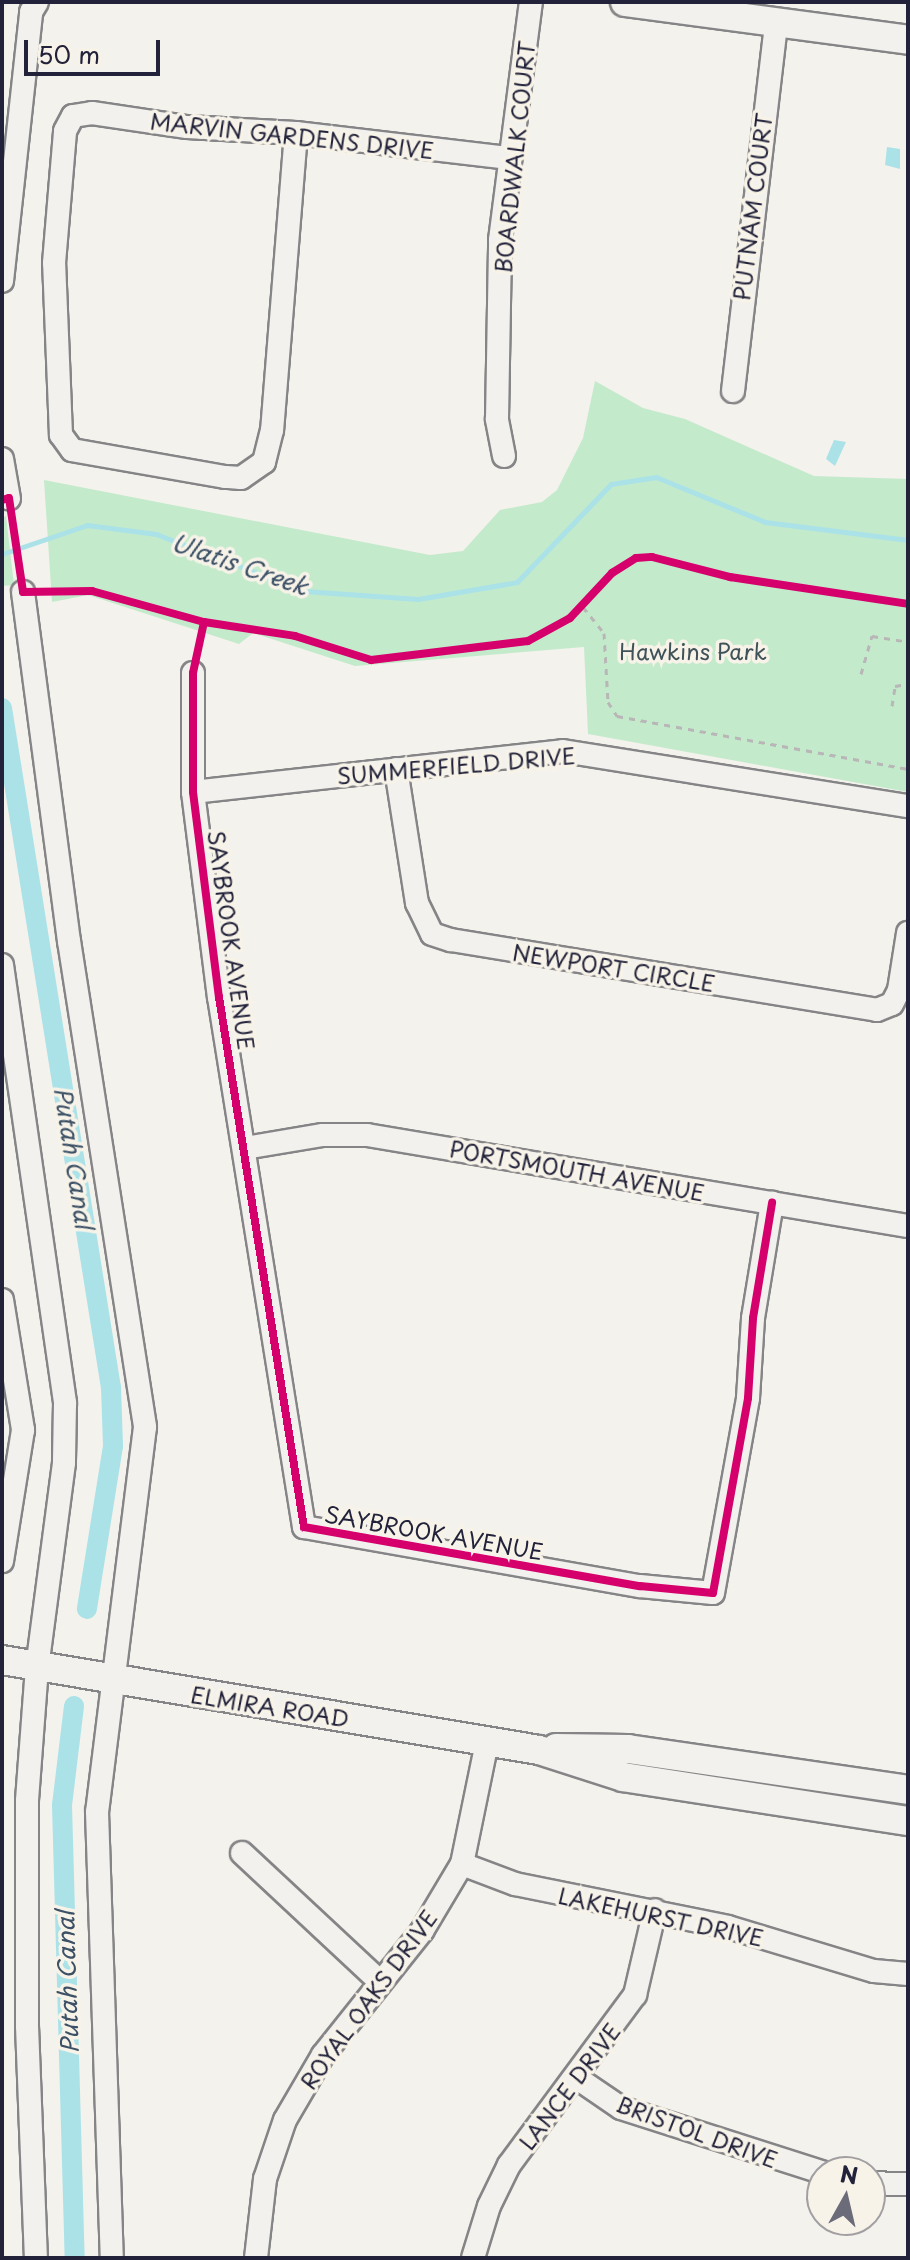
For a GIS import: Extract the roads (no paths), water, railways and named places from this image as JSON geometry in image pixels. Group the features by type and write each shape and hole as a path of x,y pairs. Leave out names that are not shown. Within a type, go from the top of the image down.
{"main road":[{"path":"625,2 908,40"},
{"name":"ELMIRA ROAD","path":"2,1660 539,1750 623,1777 908,1821"},
{"name":"ELMIRA ROAD","path":"539,1750 628,1749 908,1790"}],"street":[{"path":"2,281 31,12 37,2"},
{"name":"BOARDWALK COURT","path":"504,456 497,419 500,240 531,2"},
{"name":"PUTNAM COURT","path":"733,391 776,23"},
{"name":"MARVIN GARDENS DRIVE","path":"296,133 269,448 256,471 225,477 81,454 65,445 61,435 54,263 65,131 73,116 92,113 187,127 296,133 510,158"},
{"path":"2,459 9,498"},
{"path":"23,592 69,941 143,1393 143,1468 112,1679 97,1812 112,2258"},
{"name":"SAYBROOK AVENUE","path":"193,673 193,792 219,997 304,1527 671,1590 713,1593 748,1398 753,1318 772,1203"},
{"name":"SUMMERFIELD DRIVE","path":"193,792 529,753 606,754 908,806"},
{"name":"NEWPORT CIRCLE","path":"396,769 417,903 432,934 451,940 877,1010 892,1004 899,990 908,933"},
{"path":"2,965 65,1403 55,1548 37,1667 27,1801 27,2026 36,2258"},
{"name":"PORTSMOUTH AVENUE","path":"245,1148 323,1135 367,1135 908,1226"},
{"path":"2,1300 23,1430 2,1561"},
{"name":"ROYAL OAKS DRIVE","path":"256,2258 265,2179 285,2120 323,2055 378,1980 422,1931 462,1864 487,1742"},
{"path":"242,1853 378,1980"},
{"name":"LAKEHURST DRIVE","path":"462,1864 515,1884 655,1910 874,1971 908,1974"},
{"name":"LANCE DRIVE","path":"473,2258 489,2206 509,2165 577,2078 635,1995 655,1910"},
{"name":"BRISTOL DRIVE","path":"577,2078 621,2108 806,2167"},
{"path":"886,2183 908,2184"}],"water":[{"path":"887,147 900,149 900,169 885,165"},
{"path":"834,440 846,442 835,466 826,459"}],"waterway":[{"name":"Ulatis Creek","path":"2,554 87,525 156,534 304,591 418,599 517,582 611,484 656,477 765,522 908,540"},
{"name":"Putah Canal","path":"2,708 111,1388 113,1446 87,1609"},
{"name":"Putah Canal","path":"74,1706 62,1805 75,2258"}],"park label":[{"name":"Hawkins Park","path":"693,651"}]}
